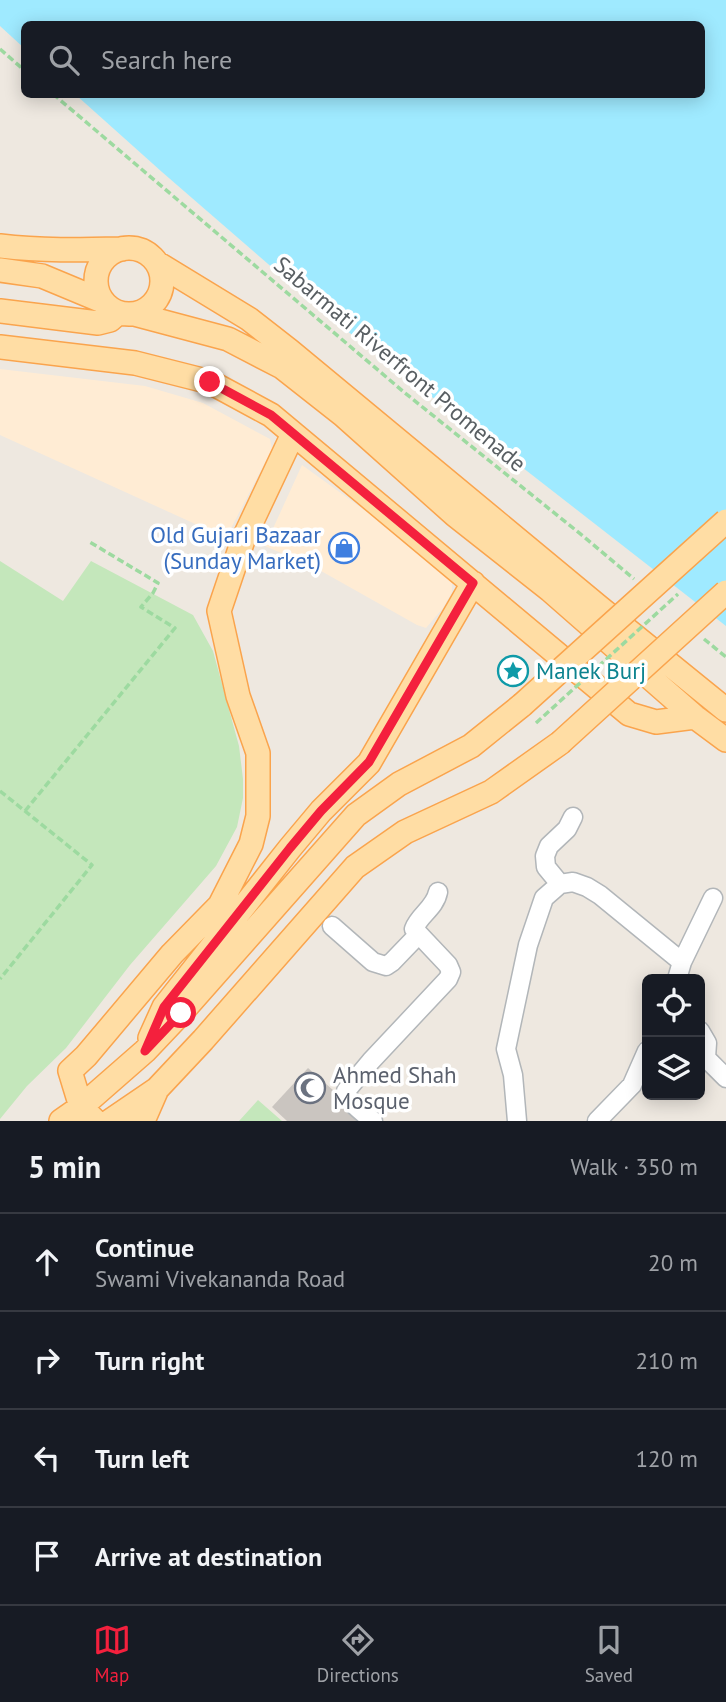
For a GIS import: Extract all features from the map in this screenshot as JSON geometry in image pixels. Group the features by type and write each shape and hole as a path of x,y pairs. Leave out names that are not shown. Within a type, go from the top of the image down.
{"main road":[{"path":"0,246 32,250 142,250 157,263 249,320 290,351 726,710"},
{"path":"122,249 107,256 98,270 96,286 118,309 149,308 159,295 162,279 157,263"},
{"path":"0,270 42,276 118,309 228,339 282,367 343,415 455,515 550,590 695,717 726,740"},
{"path":"0,311 98,323 110,320 118,309"},
{"path":"0,348 135,363 210,382 271,415 629,714 656,722 695,717"},
{"path":"88,1114 70,1071 86,1056 172,954 220,905 251,844 258,816 258,752 238,696 219,611 243,540 293,434"},
{"path":"61,1121 88,1114 356,815 399,784 471,746 522,705 726,521"},
{"path":"145,1051 164,1007 290,848 321,811 369,762 473,583"},
{"path":"110,1121 156,1089 203,1040 355,867 405,832 491,792 560,743 726,592"},
{"path":"143,1121 156,1089"}],"street":[{"path":"560,884 546,867 545,856 549,846 567,829 573,817"},
{"path":"517,1121 513,1075 506,1049 528,945 544,898 560,884 573,882 587,887 600,895 679,971 713,898"},
{"path":"373,1121 350,1101 346,1091 448,979 451,972 448,965 414,929 415,924 435,903 438,892"},
{"path":"332,926 373,962 386,966 418,935"},
{"path":"704,1037 707,1043 706,1058 726,1078"},
{"path":"597,1121 632,1085 642,1062"}],"path":[{"path":"0,49 21,67"},
{"name":"Sabarmati Riverfront Promenade","path":"58,98 405,393 634,579"},
{"path":"25,811 175,628 141,607 158,583 88,541"},
{"path":"537,723 686,587"},
{"path":"664,605 674,613"},
{"path":"704,639 726,657"},
{"path":"0,791 92,865 0,979"}],"shaded area":[{"path":"0,369 145,386 203,403 270,439 272,449 226,538 0,435"},
{"name":"Old Gujari Bazaar (Sunday Market)","path":"302,465 452,576 452,592 426,628 314,567 265,546"}],"green space":[{"path":"0,561 63,601 91,561 193,615 213,651 239,746 243,798 237,827 216,866 130,965 66,1048 27,1086 0,1119"},
{"path":"258,1100 282,1121 239,1121"}],"water":[{"path":"0,0 726,0 726,626 328,316 79,98 705,98 705,21 21,21 21,45 0,26"}],"building":[{"name":"Ahmed Shah Mosque","path":"308,1068 368,1121 287,1121 272,1107"}],"place":[{"name":"Old Gujari Bazaar (Sunday Market)","path":"344,548"},
{"name":"Manek Burj","path":"513,671"},
{"name":"Ahmed Shah Mosque","path":"310,1088"}],"route":[{"path":"181,1013 145,1051 164,1007 290,848 321,811 369,762 473,583 271,415 210,382"}]}
